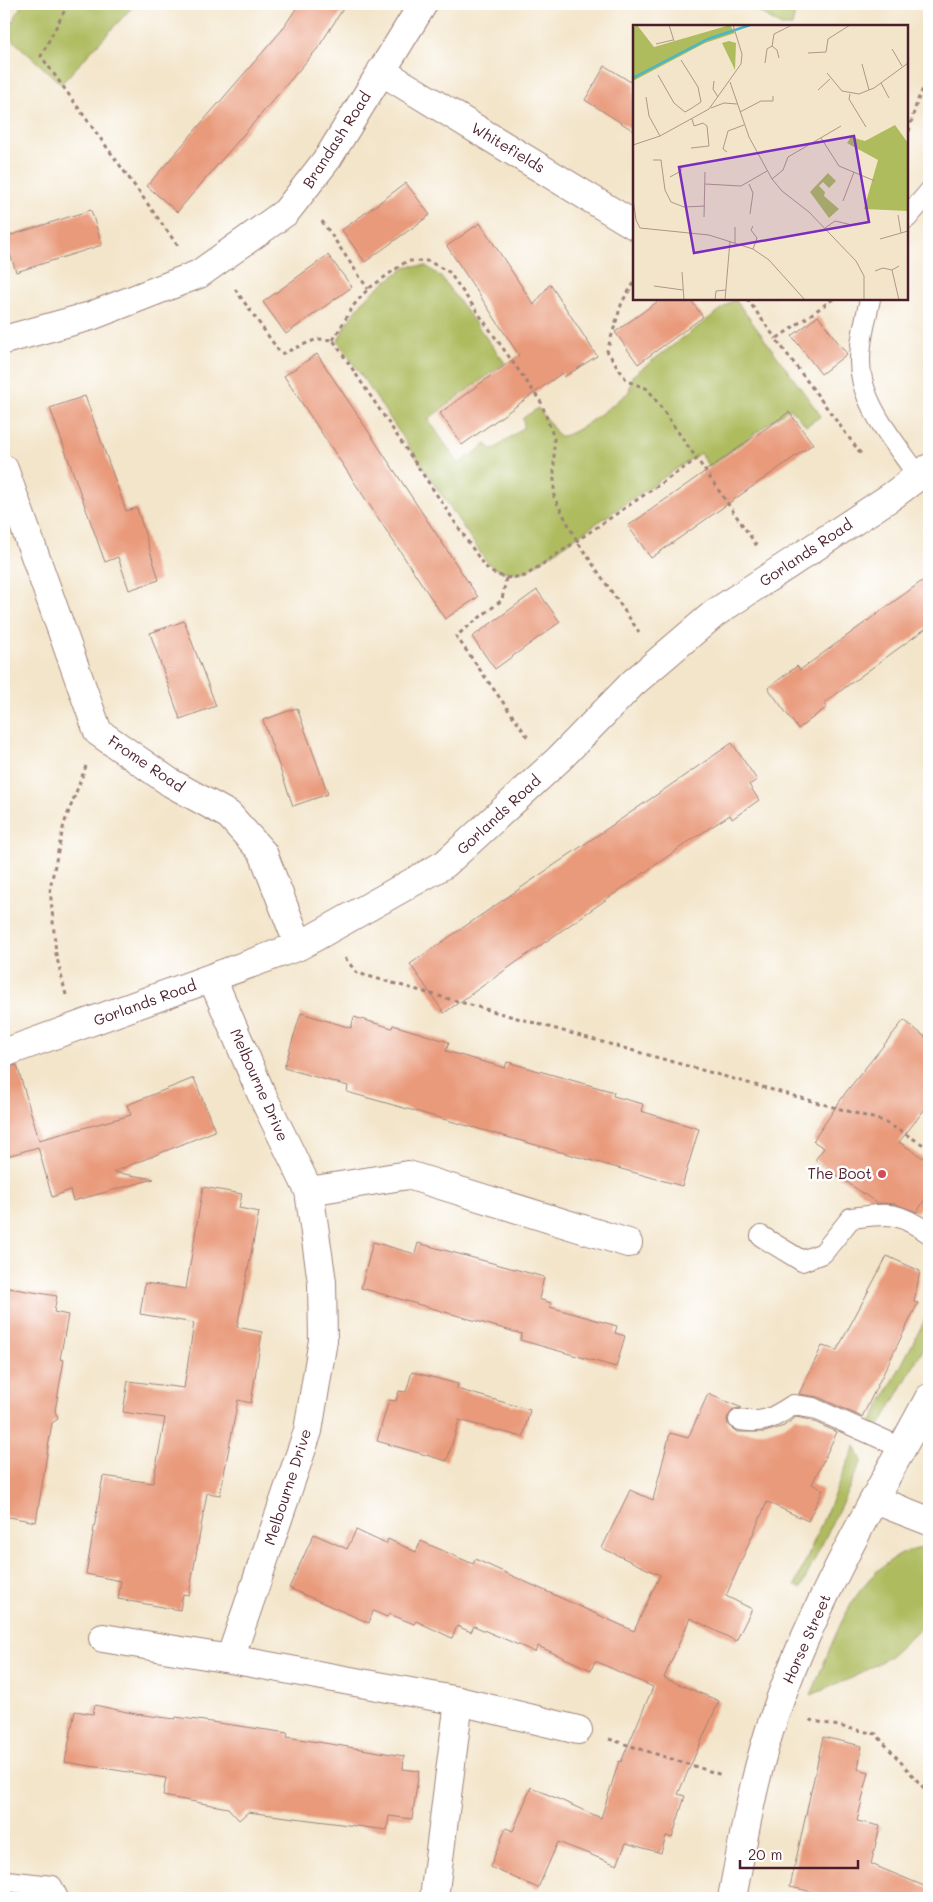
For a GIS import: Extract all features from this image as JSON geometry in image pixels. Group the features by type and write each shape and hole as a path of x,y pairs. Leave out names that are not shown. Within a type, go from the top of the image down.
{"street":[{"name":"Brandash Road","path":"4,340 91,316 208,268 286,212 328,158 423,4"},
{"name":"Whitefields","path":"381,71 633,224"},
{"name":"Frome Road","path":"4,469 98,732 171,782 229,815 263,854 299,946"},
{"name":"Gorlands Road","path":"4,1053 299,946 445,864 550,768 633,683 715,613 892,496 923,472"},
{"name":"Melbourne Drive","path":"212,978 261,1093 309,1191 322,1282 323,1340 308,1431 230,1659"},
{"path":"309,1191 408,1175 628,1243"},
{"name":"Horse Street","path":"732,1898 754,1784 775,1713 817,1614 874,1500 929,1398"},
{"path":"874,1500 929,1521"},
{"path":"103,1638 458,1700 578,1730"},
{"path":"434,1898 458,1700"}],"lane":[{"path":"908,217 929,192"},
{"path":"870,300 860,362 861,378 877,414 923,472"},
{"path":"761,1236 802,1260 823,1253 851,1218 889,1213 905,1217 929,1233"},
{"path":"739,1420 757,1422 774,1418 793,1405 813,1408 902,1448"},
{"path":"7,1881 52,1886 58,1898"}],"path":[{"path":"68,4 41,56 208,268 281,354 317,339 333,340"},
{"path":"908,135 924,86 929,81"},
{"path":"320,218 368,289"},
{"path":"333,340 354,305 368,289 407,261 428,260 448,272 541,402 554,438 554,497 576,541 659,661"},
{"path":"633,285 622,302 608,351 627,381 648,389 776,573"},
{"path":"748,300 892,496"},
{"path":"776,339 832,300"},
{"path":"333,340 483,564 491,572 506,578 524,576 697,459"},
{"path":"506,578 502,600 456,636 550,768"},
{"path":"73,1028 56,954 50,888 64,824 98,732"},
{"path":"323,933 357,973 883,1121 929,1148"},
{"path":"775,1713 876,1734 929,1794"},
{"path":"578,1730 754,1784"}],"green space":[{"path":"22,4 135,4 61,84 6,34"},
{"path":"747,4 797,4 792,25 779,25"},
{"path":"408,266 426,266 440,276 505,363 428,419 459,464 486,444 493,450 524,427 523,418 538,408 559,436 574,432 629,392 632,376 734,300 736,300 821,416 806,426 790,408 709,467 700,453 525,572 500,570 486,561 338,341 359,306 385,282"},
{"path":"929,1312 929,1339 877,1431 869,1427"},
{"path":"855,1446 862,1461 801,1588 795,1585"},
{"path":"921,1548 929,1549 929,1620 889,1657 852,1678 811,1695 835,1636 855,1598 882,1567 900,1555"}],"building":[{"path":"299,4 346,4 318,48 177,212 147,186 282,30"},
{"path":"605,66 633,83 633,130 585,100"},
{"path":"406,183 430,215 365,262 342,230"},
{"path":"91,210 102,245 16,272 5,237"},
{"path":"480,223 534,305 550,284 597,356 564,377 562,373 462,445 440,413 519,355 447,246"},
{"path":"328,255 352,287 286,334 263,302"},
{"path":"660,300 691,300 703,317 638,364 615,332"},
{"path":"818,316 847,354 821,374 792,336"},
{"path":"317,354 478,597 445,619 284,376"},
{"path":"85,396 126,511 137,508 159,580 129,590 118,557 105,562 50,408"},
{"path":"789,412 813,444 651,558 628,526"},
{"path":"929,576 929,626 824,703 827,707 798,729 768,688 797,666 800,670"},
{"path":"537,590 560,622 495,669 472,637"},
{"path":"184,621 216,706 180,719 150,633"},
{"path":"297,708 328,794 293,806 263,720"},
{"path":"732,743 757,780 749,785 759,800 732,819 730,815 691,840 444,1013 410,964"},
{"path":"301,1013 351,1028 354,1017 392,1028 393,1025 449,1042 446,1051 505,1068 507,1062 614,1092 613,1096 643,1104 641,1111 699,1129 682,1186 347,1092 348,1086 284,1068"},
{"path":"904,1020 929,1040 929,1104 899,1142 929,1162 929,1193 917,1212 895,1204 877,1203 815,1160 824,1148 813,1141 846,1092"},
{"path":"17,1065 39,1140 131,1115 127,1105 194,1078 215,1131 113,1172 154,1179 73,1201 70,1190 52,1197 38,1147 4,1157 4,1068"},
{"path":"203,1187 242,1194 239,1208 259,1212 237,1327 262,1332 251,1403 238,1400 220,1495 207,1493 189,1595 183,1594 180,1610 118,1599 121,1581 86,1574 103,1476 153,1483 165,1418 123,1412 128,1381 184,1388 194,1323 140,1314 145,1283 186,1289"},
{"path":"373,1242 415,1254 418,1243 544,1277 539,1299 551,1303 550,1307 617,1326 615,1333 625,1336 616,1367 520,1340 522,1334 361,1288"},
{"path":"887,1256 920,1271 914,1302 918,1303 862,1417 818,1397 799,1394 822,1346 837,1350"},
{"path":"9,1288 57,1296 54,1312 68,1315 60,1359 64,1360 55,1411 58,1419 52,1423 36,1522 4,1516 4,1300 7,1300"},
{"path":"412,1372 458,1384 457,1389 530,1410 523,1437 459,1420 447,1461 377,1441 389,1400 396,1401 399,1391 406,1392"},
{"path":"708,1394 742,1408 734,1409 727,1418 728,1425 737,1432 765,1432 784,1426 796,1417 810,1420 837,1432 812,1484 823,1490 808,1521 767,1502 726,1596 752,1609 736,1641 690,1618 664,1678 719,1701 678,1794 685,1796 672,1838 666,1836 661,1853 626,1843 617,1865 558,1842 538,1888 490,1867 506,1828 513,1831 531,1787 601,1818 619,1761 621,1762 653,1687 595,1661 591,1670 538,1646 535,1652 474,1626 471,1632 457,1626 452,1638 416,1621 414,1624 389,1614 387,1617 373,1611 369,1623 289,1588 314,1534 347,1549 356,1530 386,1544 388,1539 416,1552 421,1541 473,1564 475,1559 634,1631 660,1575 602,1548 630,1490 653,1500 670,1433 688,1438"},
{"path":"95,1705 136,1714 175,1719 176,1717 288,1733 287,1737 404,1756 403,1769 419,1771 412,1819 389,1816 387,1830 248,1812 239,1820 228,1808 163,1796 166,1778 65,1762 75,1711 93,1714"},
{"path":"823,1737 862,1746 858,1769 869,1772 857,1821 880,1826 871,1864 929,1888 929,1898 841,1898 790,1887"}],"place":[{"name":"The Boot","path":"882,1174"}]}
